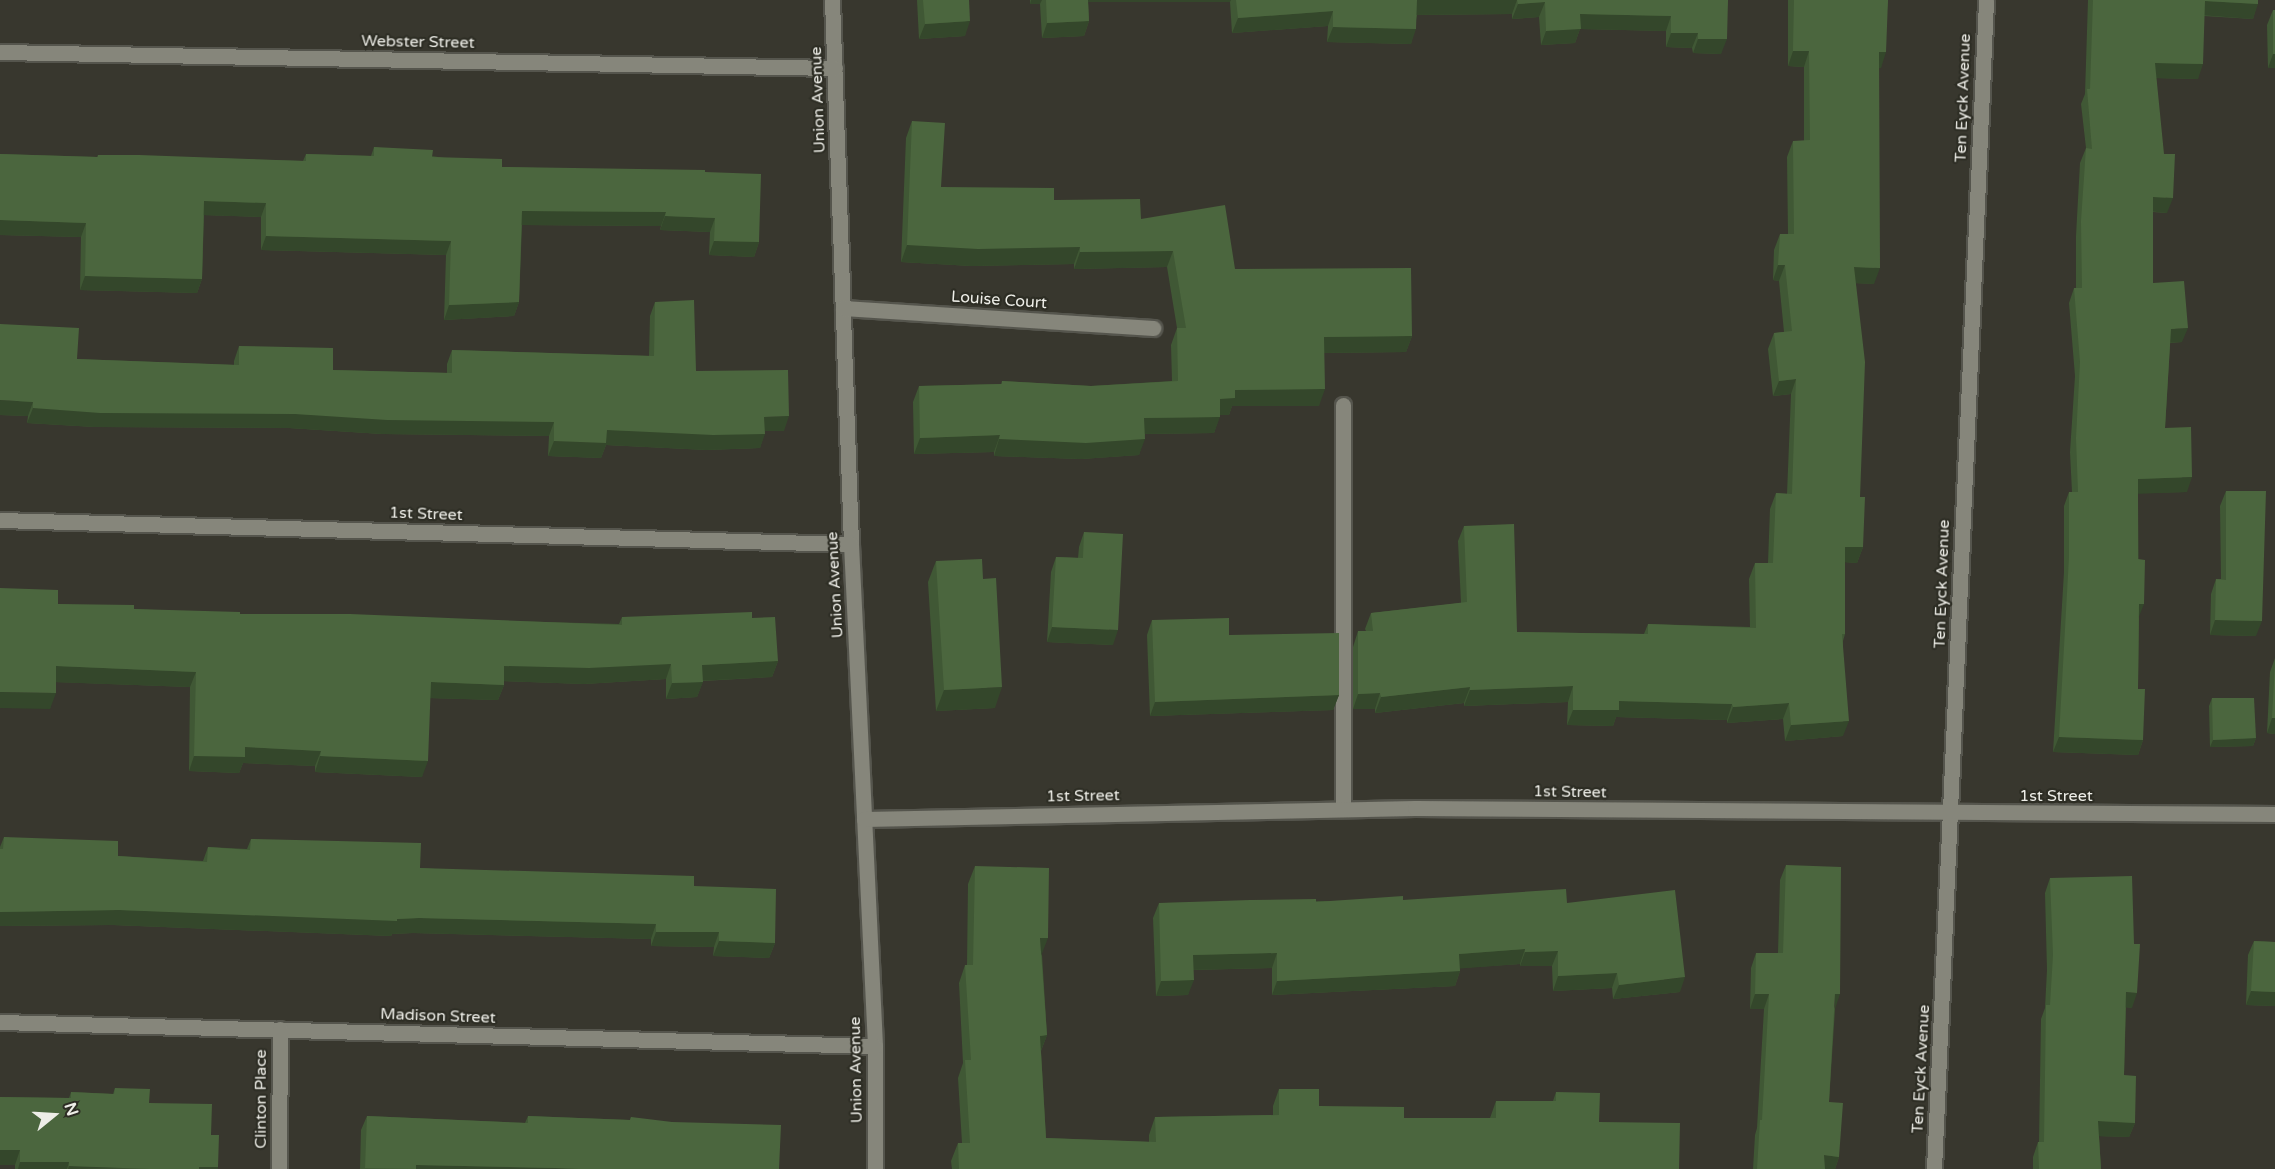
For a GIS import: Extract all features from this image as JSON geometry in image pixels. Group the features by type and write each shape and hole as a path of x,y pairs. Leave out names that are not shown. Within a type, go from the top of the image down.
{"street":[{"name":"Union Avenue","path":"832,0 851,544 875,1046 875,1169"},
{"name":"Ten Eyck Avenue","path":"1934,1169 1986,0"},
{"name":"Webster Street","path":"0,52 835,68"},
{"name":"Louise Court","path":"843,308 1153,328"},
{"path":"1343,405 1343,809"},
{"name":"1st Street","path":"0,520 851,544"},
{"name":"1st Street","path":"864,819 1343,809 2275,814"},
{"name":"Madison Street","path":"0,1022 875,1046"},
{"name":"Clinton Place","path":"279,1169 280,1029"}],"building":[{"path":"923,0 969,0 970,21 925,24"},
{"path":"1046,0 1088,0 1089,21 1047,23"},
{"path":"1236,0 1417,0 1416,29 1333,27 1333,11 1238,18"},
{"path":"1517,0 1728,0 1727,39 1698,39 1698,33 1671,33 1671,16 1580,14 1581,29 1546,31 1545,2 1518,4"},
{"path":"1794,0 1888,0 1886,52 1879,52 1880,268 1854,267 1865,362 1860,497 1865,497 1863,547 1845,547 1845,634 1842,634 1849,721 1791,725 1789,703 1733,707 1732,704 1619,701 1619,710 1573,710 1573,686 1470,690 1470,687 1381,697 1380,693 1358,694 1358,631 1373,631 1371,613 1467,602 1464,526 1514,524 1517,632 1648,634 1648,624 1756,628 1755,563 1773,563 1776,493 1792,494 1796,379 1779,381 1774,333 1792,331 1785,265 1778,265 1780,234 1794,234 1793,141 1810,140 1809,51 1793,51"},
{"path":"2093,0 2258,0 2258,4 2205,1 2203,64 2155,63 2164,154 2175,154 2173,198 2153,197 2153,283 2184,281 2188,328 2171,329 2165,428 2191,427 2192,477 2138,479 2138,559 2145,560 2144,604 2139,604 2138,689 2145,689 2143,740 2059,737 2069,557 2069,492 2078,492 2076,438 2080,362 2074,288 2082,288 2081,221 2086,148 2092,149 2087,89 2090,89"},
{"path":"2273,10 2275,10 2275,54 2273,54"},
{"path":"912,121 945,123 941,187 1054,188 1054,200 1140,199 1141,219 1225,205 1235,269 1411,268 1412,336 1324,337 1325,389 1235,390 1235,398 1220,399 1220,417 1144,418 1145,439 1086,443 999,439 1000,435 920,438 919,386 1002,384 1002,381 1091,386 1178,381 1177,328 1186,328 1173,251 1080,252 1080,247 978,249 907,245"},
{"path":"374,147 433,150 432,157 502,159 502,167 705,170 705,172 761,174 759,242 714,241 715,218 665,216 666,212 522,211 519,302 449,305 451,241 266,236 266,203 204,201 202,279 85,276 86,223 0,220 0,154 98,157 98,155 139,155 306,161 306,154 374,156"},
{"path":"694,300 696,371 788,370 789,416 764,417 765,434 713,435 607,430 606,443 554,441 554,422 387,420 295,414 100,413 33,408 33,402 0,400 0,324 79,328 77,359 239,365 239,346 333,348 333,370 452,373 452,350 654,356 655,302"},
{"path":"2226,491 2266,491 2262,621 2215,620 2216,579 2226,580"},
{"path":"1084,532 1123,534 1118,630 1052,627 1056,557 1083,558"},
{"path":"982,559 983,579 996,578 1002,687 944,690 936,561"},
{"path":"0,588 58,590 58,604 134,605 134,609 240,612 240,614 350,614 622,625 622,617 752,612 752,618 775,617 778,661 702,665 703,682 672,683 671,664 589,668 504,666 504,685 431,682 428,761 320,756 321,751 245,747 245,757 194,756 196,672 56,666 56,693 0,692"},
{"path":"1229,618 1229,635 1339,633 1339,695 1155,702 1152,620"},
{"path":"2275,663 2275,718 2272,718"},
{"path":"2212,698 2254,698 2256,738 2213,740"},
{"path":"4,837 118,841 118,856 207,862 208,847 250,850 251,839 421,843 420,868 694,876 694,886 776,889 775,943 719,941 719,932 656,932 656,924 419,918 397,919 397,921 119,910 0,912 0,849 3,849"},
{"path":"1786,865 1841,867 1840,994 1835,994 1829,1102 1843,1103 1839,1157 1824,1155 1825,1169 1757,1169 1769,994 1755,994 1756,953 1783,953"},
{"path":"975,866 1049,868 1048,938 1040,938 1047,1035 1040,1036 1046,1138 1156,1142 1155,1117 1279,1115 1279,1089 1319,1089 1319,1106 1404,1107 1404,1118 1496,1118 1496,1101 1556,1101 1556,1092 1600,1093 1599,1122 1680,1123 1679,1169 959,1169 958,1143 970,1143 965,1060 971,1060 965,965 973,965"},
{"path":"2132,876 2134,944 2140,944 2137,993 2126,992 2124,1075 2136,1076 2135,1123 2098,1121 2101,1169 2039,1169 2038,1142 2044,1142 2046,1005 2050,1005 2053,955 2050,878"},
{"path":"1566,889 1567,903 1675,890 1685,977 1619,985 1617,973 1558,976 1558,951 1525,952 1525,949 1459,954 1460,971 1277,981 1277,953 1193,955 1194,980 1161,981 1159,903 1316,899 1316,902 1403,896 1403,900"},
{"path":"2254,941 2275,942 2275,992 2251,991"},
{"path":"115,1088 150,1089 149,1103 212,1104 211,1135 219,1135 218,1167 150,1169 69,1166 69,1162 20,1162 20,1150 0,1150 0,1097 71,1098 71,1092 114,1094"},
{"path":"367,1116 528,1123 528,1116 630,1120 631,1117 672,1122 781,1125 779,1169 581,1169 416,1165 416,1169 365,1168"}]}
